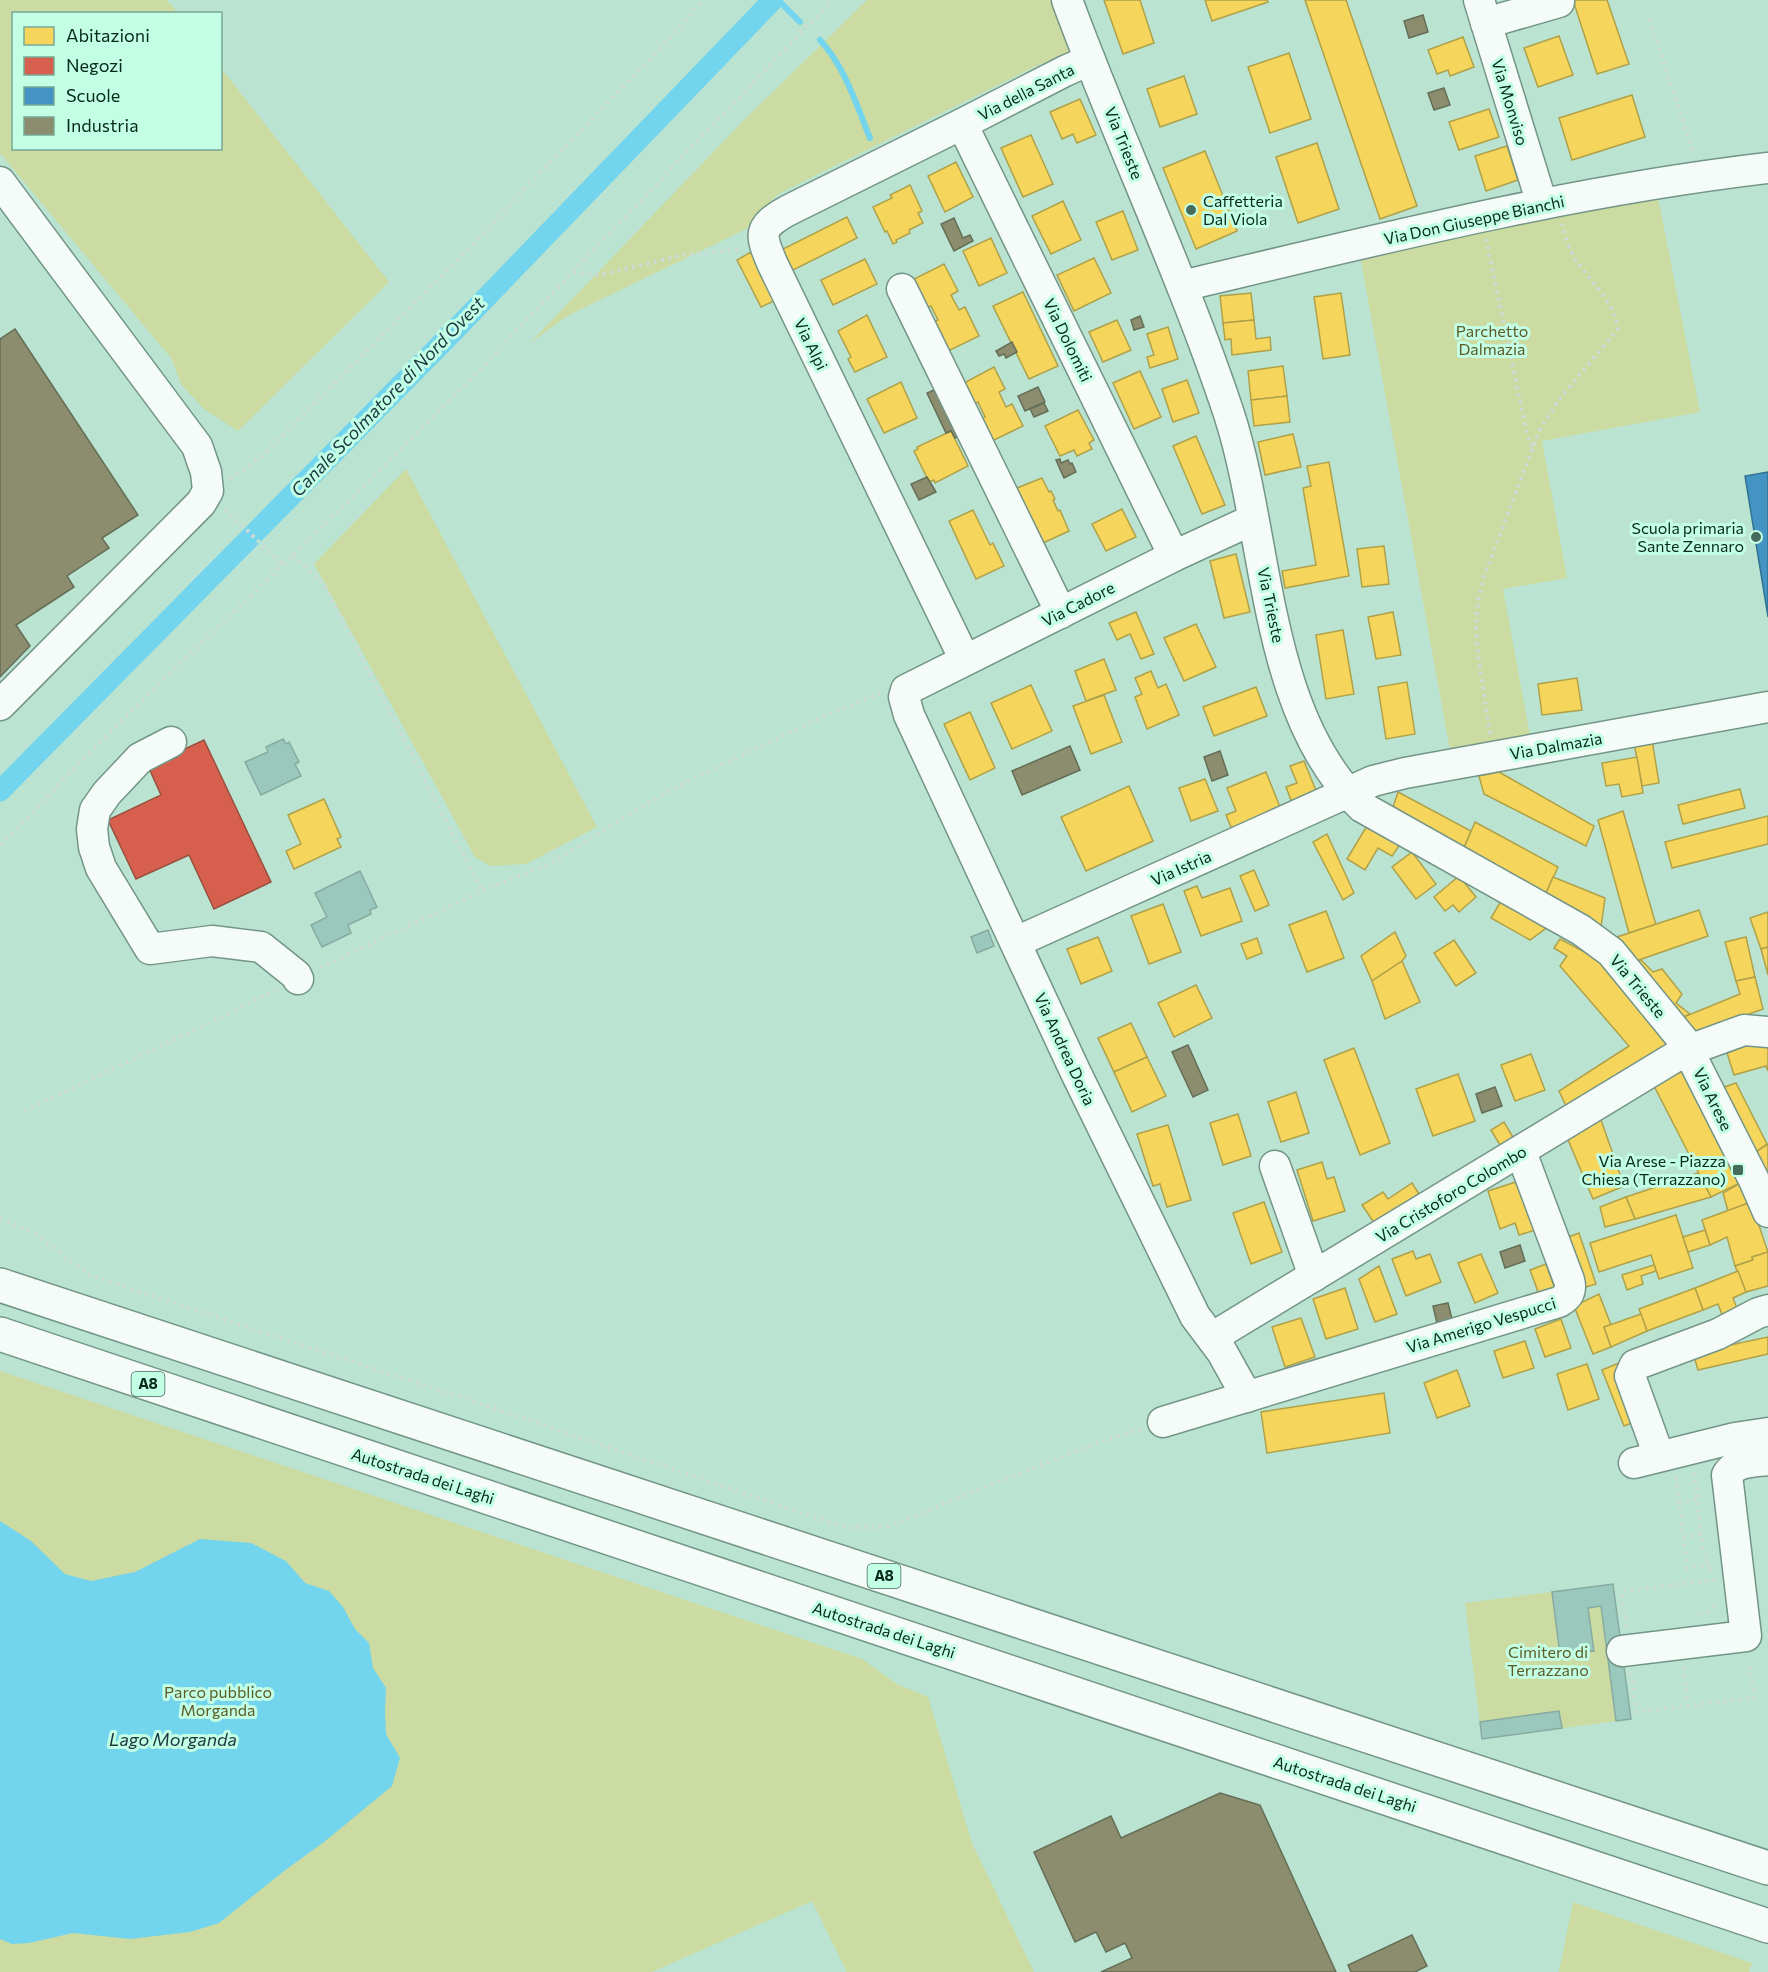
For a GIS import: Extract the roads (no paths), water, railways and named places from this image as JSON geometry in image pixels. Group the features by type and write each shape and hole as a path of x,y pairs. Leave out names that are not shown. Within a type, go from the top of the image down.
{"highway":[{"name":"A8","path":"0,1285 1768,1868"},
{"name":"Autostrada dei Laghi","path":"0,1334 1768,1926"}],"street":[{"name":"Via Trieste","path":"1067,0 1182,286 1229,415 1289,682 1317,752 1347,794 1362,807 1581,930 1605,947 1623,966 1689,1050"},
{"path":"1483,12 1559,2"},
{"name":"Via Monviso","path":"1483,12 1548,203"},
{"name":"Via della Santa","path":"963,124 1090,60"},
{"name":"Via Alpi","path":"963,124 770,221 764,230 764,245 965,660"},
{"name":"Via Dolomiti","path":"963,124 1173,556"},
{"name":"Via Don Giuseppe Bianchi","path":"1182,286 1548,203 1701,176 1768,168"},
{"path":"0,182 197,446 206,472 208,491 201,503 0,705"},
{"path":"902,289 1061,612"},
{"name":"Via Cadore","path":"906,690 1173,556 1252,520"},
{"name":"Via Andrea Doria","path":"906,690 904,698 909,715 1076,1073 1195,1316 1213,1339 1247,1397"},
{"name":"Via Dalmazia","path":"1347,794 1373,781 1405,774 1768,707"},
{"path":"171,742 140,758 107,793 95,810 92,829 94,847 101,868 150,949 212,941 261,947 298,979"},
{"name":"Via Istria","path":"1016,942 1347,794"},
{"name":"Via Cristoforo Colombo","path":"1213,1339 1226,1329 1689,1050 1744,1030 1768,1032"},
{"name":"Via Arese","path":"1689,1050 1768,1208"},
{"name":"Via Amerigo Vespucci","path":"1247,1397 1566,1298 1570,1293 1569,1280 1521,1152"},
{"path":"1275,1166 1314,1276"},
{"path":"1768,1310 1718,1334 1635,1365 1630,1377 1656,1462 1735,1438 1768,1433"},
{"path":"1163,1422 1247,1397"},
{"path":"1622,1651 1746,1636 1727,1476 1737,1465 1768,1460"}],"water":[{"name":"Lago Morganda","path":"0,1521 31,1541 65,1574 91,1581 135,1572 200,1539 251,1543 286,1561 305,1583 329,1591 343,1607 355,1629 369,1643 373,1668 386,1688 386,1734 400,1758 392,1786 219,1923 190,1932 130,1939 73,1933 29,1943 12,1944 0,1939"}],"waterway":[{"name":"Canale Scolmatore di Nord Ovest","path":"0,791 452,333 773,0"},
{"path":"778,0 800,22"},
{"path":"820,40 843,74 870,138"}],"place":[{"name":"Caffetteria Dal Viola","path":"1191,210"},
{"name":"Scuola primaria Sante Zennaro","path":"1756,537"},
{"name":"Via Arese - Piazza Chiesa (Terrazzano)","path":"1738,1170"}],"park label":[{"name":"Parchetto Dalmazia","path":"1492,340"},
{"name":"Cimitero di Terrazzano","path":"1548,1661"},
{"name":"Parco pubblico Morganda","path":"218,1701"}]}
